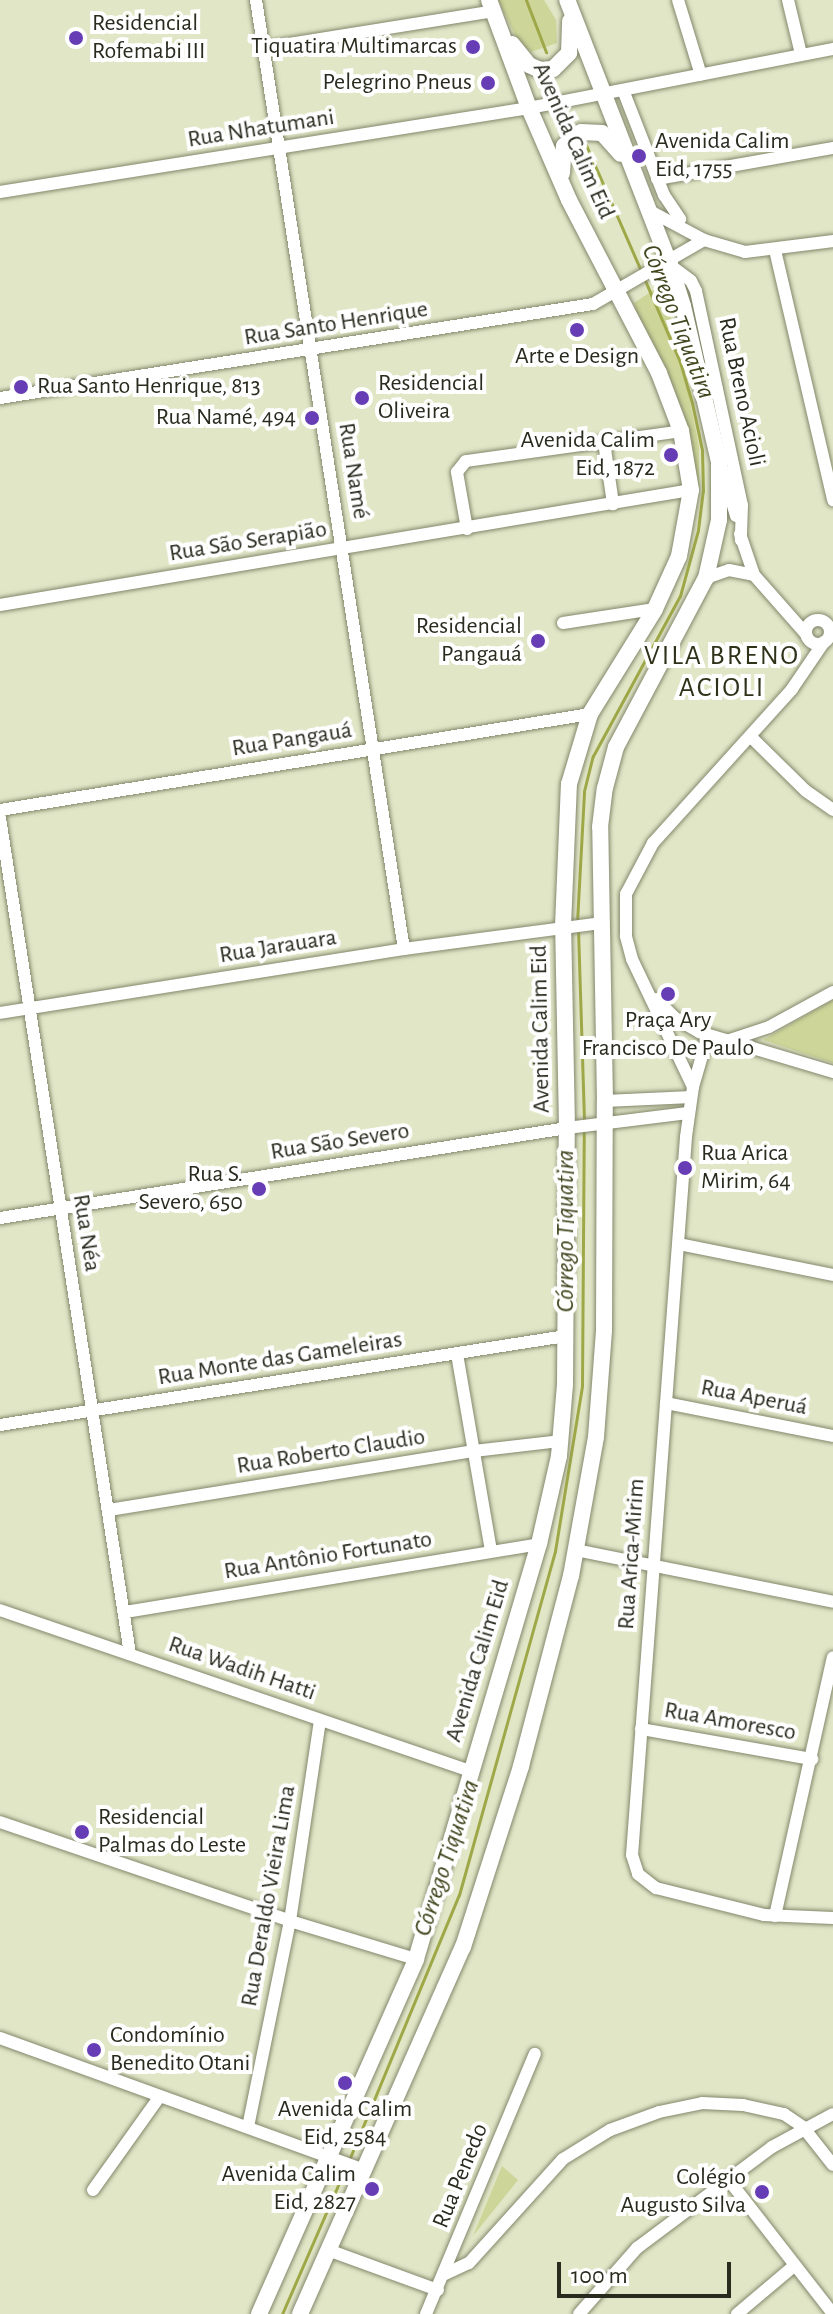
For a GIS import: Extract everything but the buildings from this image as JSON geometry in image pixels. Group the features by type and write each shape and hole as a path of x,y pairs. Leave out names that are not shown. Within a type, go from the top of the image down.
{"main road":[{"path":"491,6 526,63 537,69 549,70 561,64 570,48 567,1"},
{"name":"Avenida Calim Eid","path":"300,2314 360,2168 463,1947 521,1766 576,1550 596,1437 602,1376 598,1124 605,1101 600,827 610,765 635,709 693,608 706,578 719,520 719,462 669,262 567,1"},
{"name":"Avenida Calim Eid","path":"259,2314 335,2159 416,1959 469,1771 539,1544 561,1441 566,1336 572,1128 563,926 569,784 590,714 655,609 679,556 691,490 681,431 659,373 623,290 569,200 529,108 491,6"},
{"path":"569,200 561,155 566,142 581,132 594,131 609,138 639,183"}],"street":[{"name":"Rua Namé","path":"256,0 404,949"},
{"path":"678,0 701,75"},
{"path":"788,0 801,54"},
{"path":"264,48 491,6"},
{"name":"Rua Nhatumani","path":"0,192 529,108 833,49"},
{"path":"623,90 657,179 680,219"},
{"path":"657,179 833,148"},
{"path":"650,211 704,240 745,252 833,241"},
{"name":"Rua Santo Henrique","path":"0,398 312,351 593,304 623,290 704,240"},
{"path":"775,250 833,500"},
{"name":"Rua Breno Acioli","path":"669,262 691,281 696,291 742,505 741,540"},
{"path":"467,529 457,472 460,464 681,431"},
{"path":"604,442 613,504"},
{"name":"Rua Breno Acioli","path":"719,462 754,575 807,636"},
{"name":"Rua São Serapião","path":"0,605 691,490"},
{"path":"706,578 729,570 754,575"},
{"name":"Rua Breno Acioli","path":"781,605 824,622"},
{"path":"563,623 655,609"},
{"path":"605,1101 692,1092 626,936 624,904 633,876 672,820 750,736 803,672 828,639 829,631 824,622 808,625 803,672"},
{"path":"807,636 815,644 828,639"},
{"name":"Rua Pangauá","path":"0,810 590,714"},
{"path":"750,736 806,791 833,810"},
{"name":"Rua Néa","path":"0,818 130,1654"},
{"name":"Rua Jarauara","path":"0,1013 404,949 602,923"},
{"path":"644,984 675,1018 708,1035 833,1072"},
{"path":"727,1041 769,1027 833,992"},
{"name":"Rua Arica-Mirim","path":"708,1035 688,1113 632,1855 638,1874 656,1888 698,1901 775,1916 826,1918"},
{"name":"Rua São Severo","path":"0,1218 598,1124 688,1113"},
{"path":"679,1244 833,1275"},
{"name":"Rua Monte das Gameleiras","path":"0,1425 566,1336"},
{"path":"457,1354 491,1551"},
{"name":"Rua Aperuá","path":"666,1403 833,1436"},
{"name":"Rua Roberto Claudio","path":"109,1510 474,1451 561,1441"},
{"name":"Rua Antônio Fortunato","path":"125,1612 539,1544"},
{"path":"576,1550 833,1602"},
{"name":"Rua Wadih Hatti","path":"0,1610 469,1771"},
{"path":"775,1916 833,1657"},
{"name":"Rua Deraldo Vieira Lima","path":"248,2127 290,1921 320,1720"},
{"name":"Rua Amoresco","path":"641,1729 812,1759"},
{"path":"0,1822 290,1921 416,1959"},
{"path":"826,1918 833,1929"},
{"path":"0,2038 360,2168"},
{"name":"Rua Penedo","path":"426,2314 535,2054"},
{"path":"93,2190 160,2096"},
{"path":"445,2274 469,2263 563,2159 635,2119 702,2103 743,2105 784,2114 803,2127 833,2165"},
{"path":"579,2314 637,2248 803,2127 833,2114"},
{"path":"728,2179 833,2314"},
{"path":"328,2250 438,2290"},
{"path":"737,2314 794,2266"}],"green space":[{"path":"498,0 544,0 556,20 557,43 531,52 517,39"},
{"path":"661,285 677,337 699,446 699,496 680,414 638,324 634,303"},
{"name":"Praça Ary Francisco De Paulo","path":"833,1000 833,1063 763,1040"},
{"path":"502,2166 518,2180 473,2236"}],"waterway":[{"name":"Córrego Tiquatira","path":"526,0 546,52"},
{"name":"Córrego Tiquatira","path":"586,145 641,271"},
{"name":"Córrego Tiquatira","path":"577,922 584,791 593,756 680,596 698,530 703,491 702,450 692,403 680,362 644,278"},
{"name":"Córrego Tiquatira","path":"578,929 584,1122"},
{"name":"Córrego Tiquatira","path":"349,2160 459,1895 555,1551 582,1386 584,1129"},
{"name":"Córrego Tiquatira","path":"282,2314 346,2167"}],"place":[{"name":"Residencial Rofemabi III","path":"76,38"},
{"name":"Tiquatira Multimarcas","path":"473,47"},
{"name":"Pelegrino Pneus","path":"488,83"},
{"name":"Avenida Calim Eid, 1755","path":"639,156"},
{"name":"Arte e Design","path":"577,330"},
{"name":"Rua Santo Henrique, 813","path":"21,387"},
{"name":"Residencial Oliveira","path":"362,398"},
{"name":"Rua Namé, 494","path":"312,418"},
{"name":"Avenida Calim Eid, 1872","path":"671,455"},
{"name":"Residencial Pangauá","path":"538,641"},
{"name":"Praça Ary Francisco De Paulo","path":"668,994"},
{"name":"Rua Arica Mirim, 64","path":"685,1168"},
{"name":"Rua S. Severo, 650","path":"259,1189"},
{"name":"Residencial Palmas do Leste","path":"82,1832"},
{"name":"Condomínio Benedito Otani","path":"94,2050"},
{"name":"Avenida Calim Eid, 2584","path":"345,2083"},
{"name":"Avenida Calim Eid, 2827","path":"372,2189"},
{"name":"Colégio Augusto Silva","path":"762,2192"}],"district":[{"name":"VILA BRENO ACIOLI","path":"722,672"}]}
